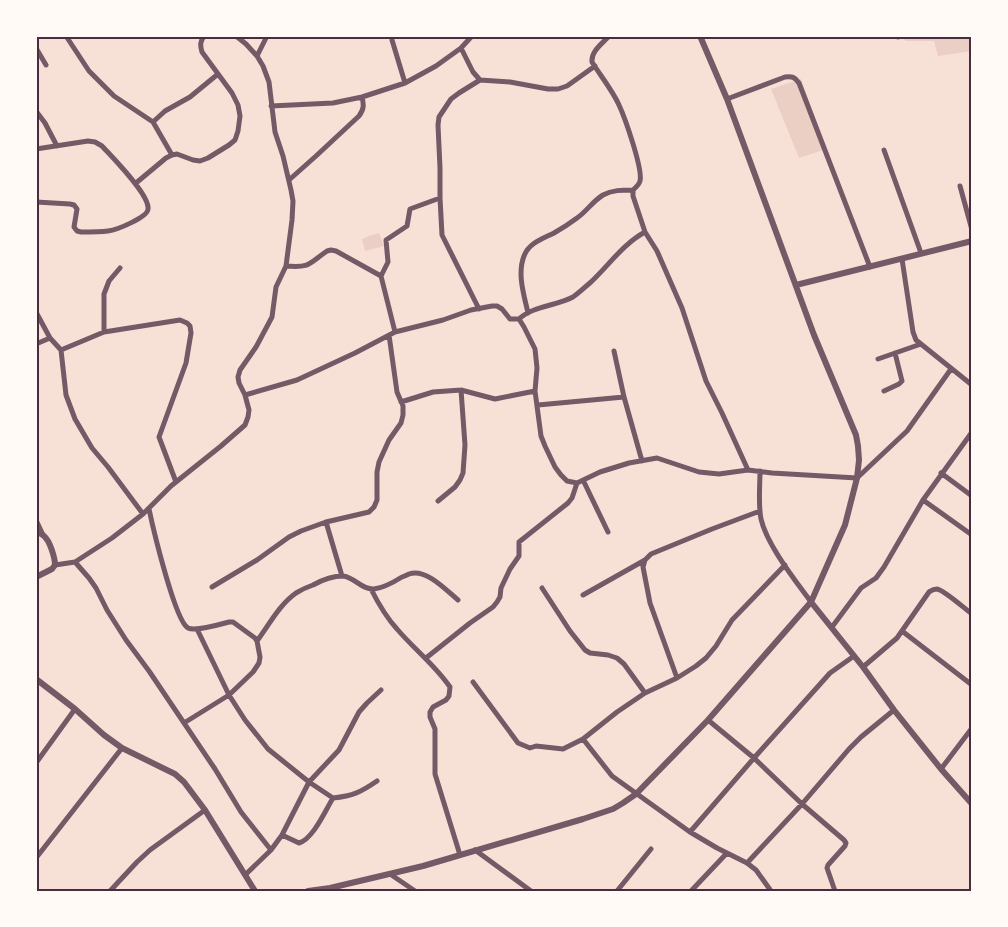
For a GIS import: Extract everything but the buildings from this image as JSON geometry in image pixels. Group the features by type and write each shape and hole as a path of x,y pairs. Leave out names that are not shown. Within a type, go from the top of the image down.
{"street":[{"path":"66,36 89,71 114,96 153,122 172,154"},
{"path":"136,183 172,154 200,160 208,158 234,140 238,131 239,110 232,94 202,52 200,45 204,36"},
{"path":"36,577 52,569 55,565 75,562 112,538 149,509 176,482 244,425 248,418 249,410 238,377 240,370 270,322 276,287 286,266 292,211 292,190 275,132 269,82 257,56 236,36"},
{"path":"257,56 267,36"},
{"path":"271,106 333,103 362,97 405,83 436,66 461,48 472,36"},
{"path":"609,36 593,52 592,62 618,104 628,129 640,178 640,182 633,190 633,196 645,232 657,251 682,308 706,381 748,470"},
{"path":"308,891 332,889 423,866 613,809 636,794 708,720 811,602 844,525 857,478 859,460 856,435 814,335 726,99 700,36"},
{"path":"392,40 405,83"},
{"path":"36,48 46,65"},
{"path":"461,48 473,72 480,80"},
{"path":"479,309 442,235 438,125 440,117 451,99 480,80 510,82 548,90 558,89 567,86 595,66"},
{"path":"153,122 165,111 190,97 218,74"},
{"path":"726,99 785,77 795,78 799,83 870,267"},
{"path":"288,180 359,116 364,105 362,97"},
{"path":"36,111 57,146"},
{"path":"36,149 88,141 95,142 102,146 136,183 148,204 148,209 147,213 122,227 109,231 81,232 77,231 74,227 77,209 74,205 36,202"},
{"path":"884,150 921,253"},
{"path":"960,186 972,230"},
{"path":"528,313 522,288 521,268 527,248 578,218 601,196 611,192 633,190"},
{"path":"395,332 381,276 388,262 386,240 407,226 410,209 440,198"},
{"path":"245,395 297,380 395,332 443,320 471,310 497,306 510,319 519,320 528,313 558,303 581,291 633,239 645,232"},
{"path":"796,286 972,240"},
{"path":"286,266 306,266 331,250 381,276"},
{"path":"902,259 913,332 916,340 972,385"},
{"path":"104,332 104,294 109,281 120,268"},
{"path":"36,312 50,338 61,350 66,395 75,419 92,448 143,514"},
{"path":"61,350 104,332 180,320 190,326 191,333 186,363 159,437 176,482"},
{"path":"519,320 535,349 537,368 535,391 541,436 548,453 561,475 567,481 577,483 600,472 629,463 657,458 699,472 719,474 748,470 857,478 914,422 951,368"},
{"path":"212,587 301,531 326,522 369,512 374,507 377,500 379,462 389,440 401,424 403,415 403,406 397,392 389,336"},
{"path":"36,344 50,338"},
{"path":"878,359 921,344"},
{"path":"614,350 624,397 642,460"},
{"path":"884,391 900,384 902,381 895,353"},
{"path":"401,402 433,392 461,390 495,399 535,391"},
{"path":"438,501 455,487 463,473 465,446 461,390"},
{"path":"538,405 624,397"},
{"path":"832,628 861,588 876,578 884,567 923,500 972,432"},
{"path":"760,472 761,518 768,538 785,565 811,602 940,769 972,804"},
{"path":"941,473 972,496"},
{"path":"583,480 608,532"},
{"path":"426,658 493,607 500,597 501,588 510,569 519,556 519,542 568,503 572,498 577,483"},
{"path":"923,500 972,535"},
{"path":"149,509 165,572 177,608 186,627 191,630 232,622 255,638 260,656 259,663 253,672 229,694 184,723"},
{"path":"583,595 645,560 651,554 760,511"},
{"path":"36,520 50,546 55,559 55,565"},
{"path":"326,522 342,576"},
{"path":"36,531 44,535"},
{"path":"645,560 643,567 650,603 677,678"},
{"path":"75,562 96,588 126,640 215,769 241,812 271,850"},
{"path":"473,682 518,743 530,748 536,746 563,749 583,739 645,693 677,678 706,658 732,620 785,565"},
{"path":"371,589 378,588 410,574 418,573 427,576 458,600"},
{"path":"257,641 280,609 296,593 321,581 342,576 371,589 382,609 397,629 441,674 450,687 449,696 446,700 433,707 430,717 434,729 436,774 460,855"},
{"path":"542,588 585,650 590,654 608,654 617,658 624,664 645,693"},
{"path":"863,667 902,631 929,592 933,590 936,589 943,592 972,614"},
{"path":"197,629 229,694 245,720 268,749 332,798 356,794 377,781"},
{"path":"902,631 972,685"},
{"path":"690,832 830,674 854,656"},
{"path":"36,679 122,748 176,774 205,810 255,891"},
{"path":"245,875 271,850 282,835 309,782 339,750 359,712 381,690"},
{"path":"36,763 75,709"},
{"path":"747,863 802,804 849,749 894,710"},
{"path":"708,720 754,758 802,804 844,840 845,846 827,868 835,891"},
{"path":"940,769 972,728"},
{"path":"583,739 612,776 690,832 747,863 756,870 772,891"},
{"path":"36,858 122,748"},
{"path":"282,835 299,843 305,842 332,798"},
{"path":"110,891 150,850 205,810"},
{"path":"617,891 652,848"},
{"path":"475,850 531,891"},
{"path":"691,891 727,853"},
{"path":"390,874 415,891"}],"shaded area":[{"path":"904,36 972,36 972,51 938,56 934,41 905,41"},
{"path":"801,79 826,149 799,158 771,89"},
{"path":"379,233 384,246 365,251 362,239"}]}
